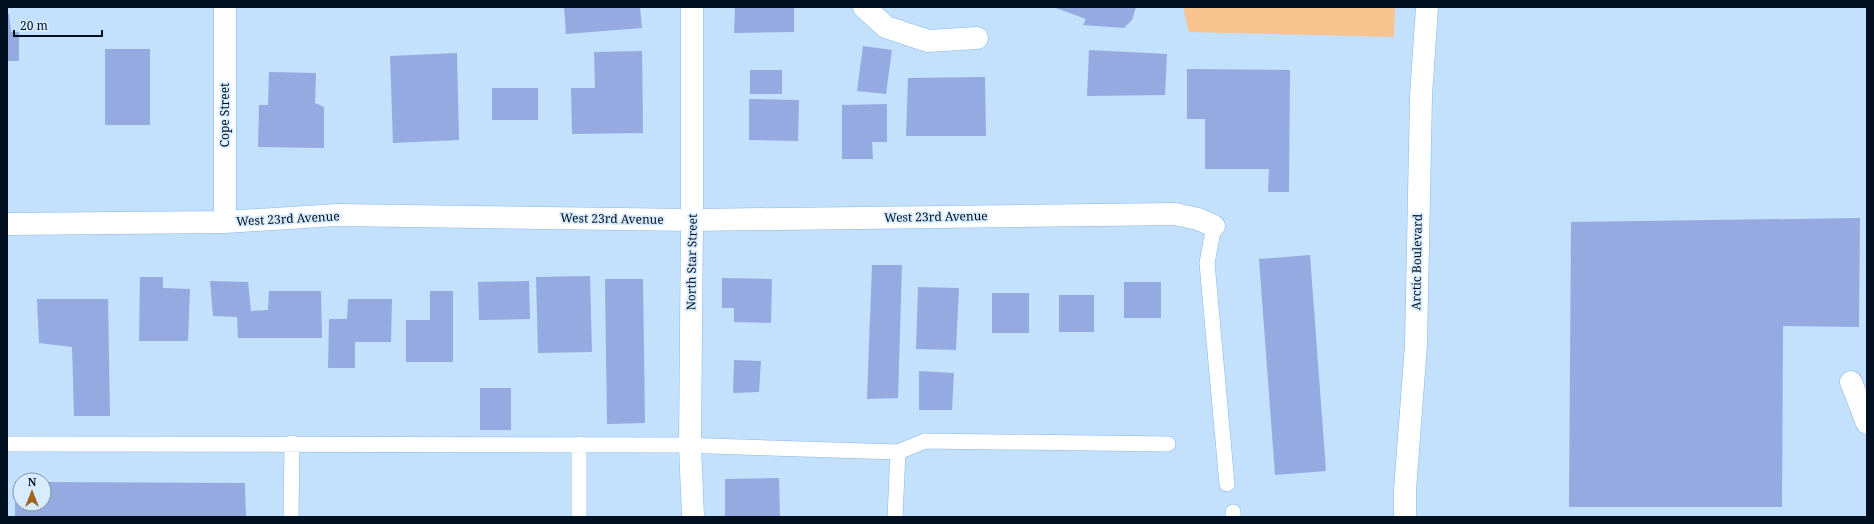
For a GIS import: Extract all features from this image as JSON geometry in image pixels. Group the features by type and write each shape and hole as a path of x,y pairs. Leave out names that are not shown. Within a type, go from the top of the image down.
{"street":[{"name":"Cope Street","path":"225,7 225,222"},
{"name":"North Star Street","path":"692,7 690,446 693,517"},
{"path":"864,7 886,27 928,41 977,38"},
{"name":"Arctic Boulevard","path":"1405,517 1405,490 1416,345 1421,96 1427,7"},
{"name":"West 23rd Avenue","path":"7,224 225,222 337,215 692,220 1175,214 1198,219 1214,226"},
{"path":"1851,382 1867,423"}],"lane":[{"path":"1214,226 1207,263 1227,484"},
{"path":"7,444 579,444 898,452 925,441 1168,444"},
{"path":"291,517 292,443"},
{"path":"579,444 579,517"},
{"path":"896,517 898,452"}],"shaded area":[{"path":"1183,7 1395,7 1394,37 1189,32"}],"building":[{"path":"564,7 640,7 642,28 566,34"},
{"path":"735,7 794,7 794,32 734,33"},
{"path":"1053,7 1136,7 1132,20 1124,28 1083,25 1086,19"},
{"path":"7,14 9,14 11,32 19,32 19,61 7,61"},
{"path":"863,46 892,50 886,94 857,91"},
{"path":"105,49 150,49 150,125 105,125"},
{"path":"1089,50 1167,54 1165,95 1087,96"},
{"path":"642,51 643,133 572,134 571,88 595,88 594,52"},
{"path":"457,53 459,140 393,143 390,56"},
{"path":"1187,69 1290,70 1289,192 1268,192 1269,169 1205,169 1205,119 1187,119"},
{"path":"750,70 782,70 782,94 750,94"},
{"path":"269,72 316,73 315,103 324,107 324,148 258,147 259,105 268,105"},
{"path":"985,77 986,136 906,136 908,78"},
{"path":"492,88 538,88 538,120 492,120"},
{"path":"749,99 799,100 798,141 749,140"},
{"path":"887,104 887,142 872,142 873,159 842,159 842,105"},
{"path":"1860,218 1859,327 1783,326 1782,507 1569,507 1571,222"},
{"path":"1310,255 1326,471 1275,475 1259,259"},
{"path":"872,265 902,265 898,398 867,399"},
{"path":"590,276 592,352 538,353 536,277"},
{"path":"140,277 163,277 163,288 190,289 188,341 139,341"},
{"path":"722,278 772,279 771,323 734,322 734,308 722,308"},
{"path":"605,279 643,279 645,423 607,424"},
{"path":"210,281 248,282 251,311 268,310 269,291 321,291 322,338 238,338 237,317 213,316"},
{"path":"529,281 530,319 479,320 478,282"},
{"path":"1124,282 1161,282 1161,318 1124,318"},
{"path":"918,287 959,288 956,350 916,349"},
{"path":"430,291 453,291 453,362 406,362 406,320 430,320"},
{"path":"992,293 1029,293 1029,333 992,333"},
{"path":"1059,295 1094,295 1094,332 1059,332"},
{"path":"37,299 108,299 110,416 74,416 72,347 39,343"},
{"path":"348,299 392,299 391,342 355,342 355,368 328,368 329,319 347,319"},
{"path":"734,360 761,361 759,392 733,393"},
{"path":"919,371 954,373 952,410 919,410"},
{"path":"480,388 511,388 511,430 480,430"},
{"path":"779,478 780,517 725,517 725,479"},
{"path":"52,482 245,483 246,517 15,517 15,512 52,512"}]}
